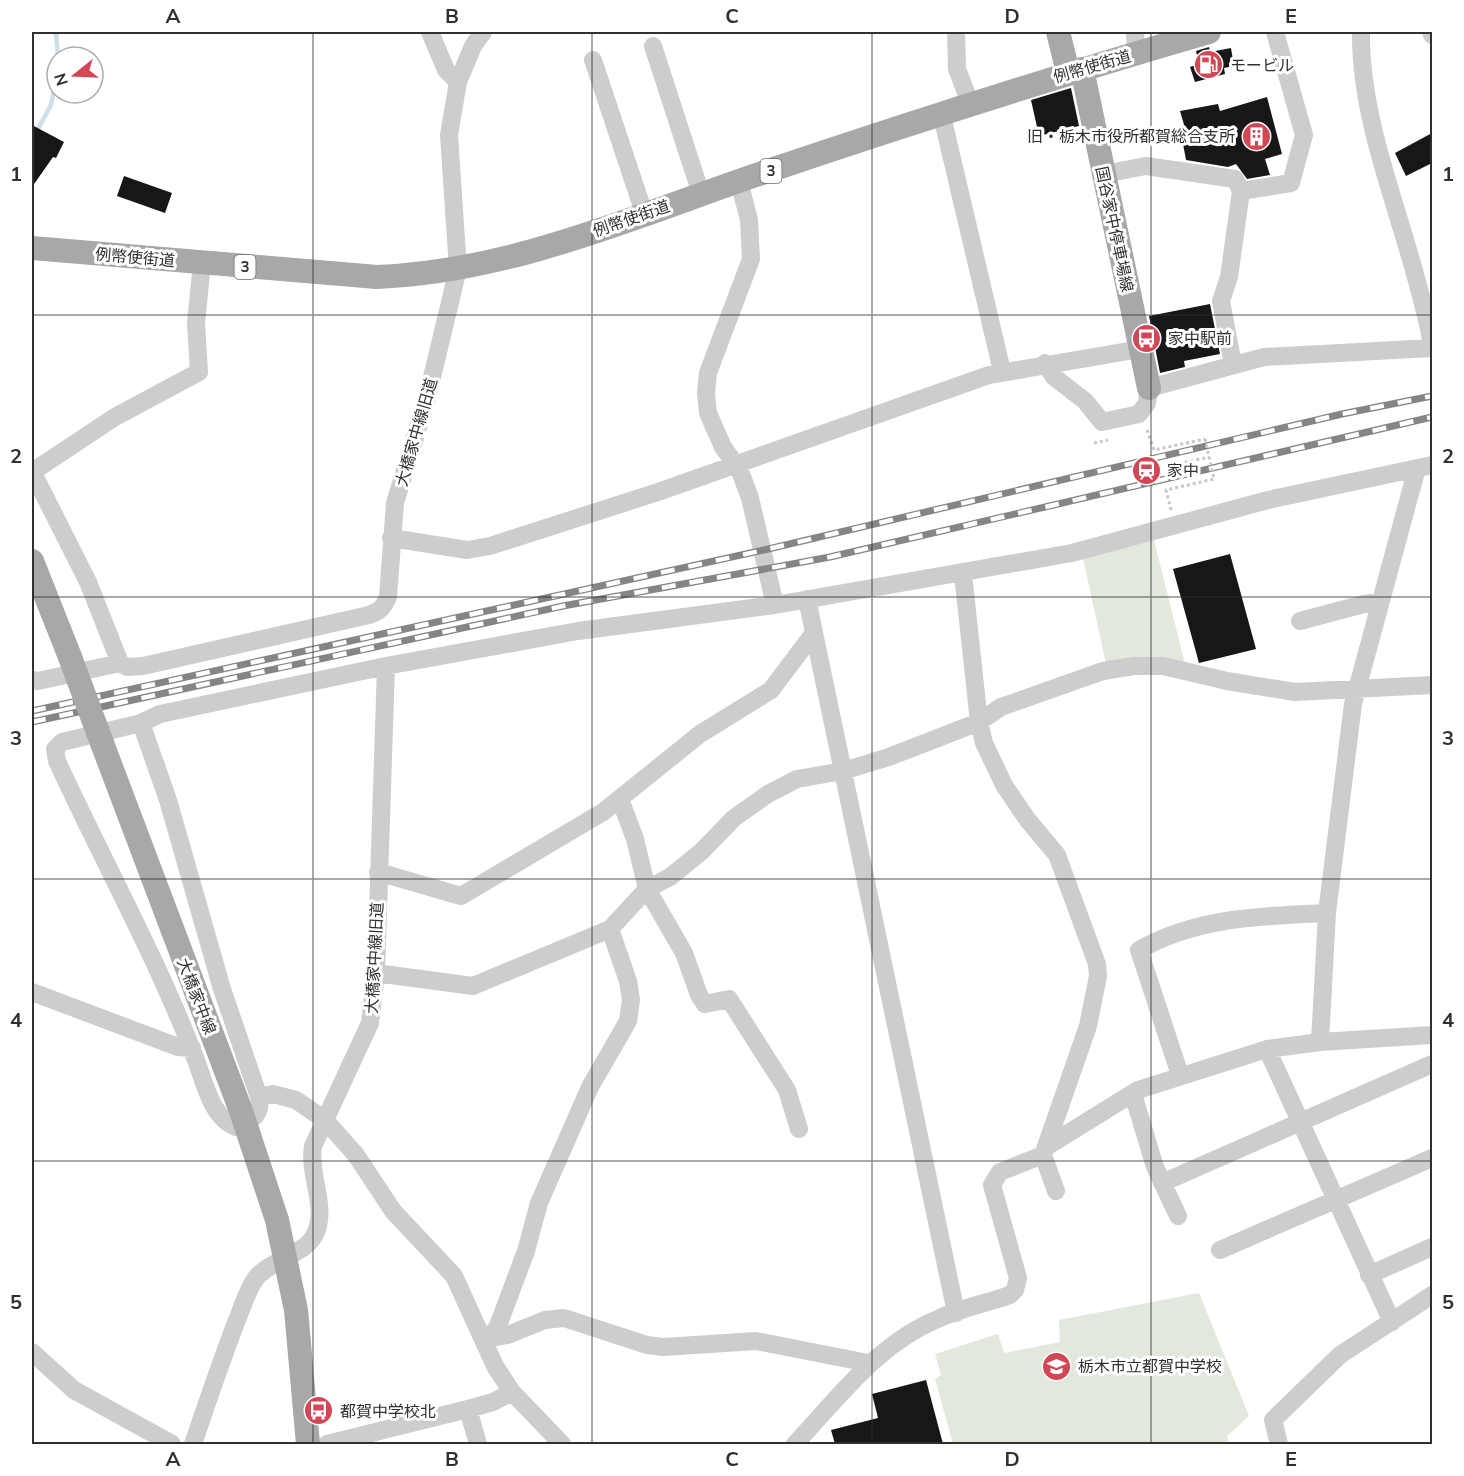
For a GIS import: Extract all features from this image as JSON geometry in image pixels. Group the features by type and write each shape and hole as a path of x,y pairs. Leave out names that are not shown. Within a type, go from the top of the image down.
{"main road":[{"name":"国谷家中停車場線","path":"1058,32 1075,71 1104,174 1149,388"},
{"name":"例幣使街道","path":"32,248 377,277 414,276 458,269 549,245 941,112 1075,71 1136,42 1209,32"},
{"name":"大橋家中線","path":"32,561 245,1124 277,1220 286,1257 300,1344 308,1444"}],"street":[{"path":"430,32 446,70 458,82"},
{"name":"大橋家中線旧道","path":"120,663 127,667 143,666 369,615 381,610 388,597 395,503 427,398 458,269 449,135 458,82 473,46 483,32"},
{"path":"956,32 957,69 970,103"},
{"path":"1241,191 1291,183 1304,135 1275,32"},
{"path":"1045,363 1054,377 1085,401 1102,422 1139,414 1147,403 1149,388 1264,357 1432,348 1407,240 1373,125 1361,32"},
{"path":"653,46 701,194"},
{"path":"593,60 644,213"},
{"path":"941,112 1002,371"},
{"path":"1104,174 1146,166 1235,179 1241,191 1229,277 1221,301 1233,365"},
{"path":"739,181 748,220 751,259 708,373 706,393 708,412 723,447 736,465 750,498 775,605"},
{"path":"32,680 38,681 120,663 88,582 32,471 115,417 199,372 196,324 202,263"},
{"path":"391,538 478,549 736,465 1002,371 1140,349"},
{"path":"141,723 168,800 222,989 259,1097 261,1107 257,1115 245,1124 236,1127 221,1118 192,1048 57,761 55,749 62,742 141,723 160,714 386,666 578,631 775,605 1072,553 1268,500 1401,469 1425,466 1378,608 1356,687 1327,913 1320,1042"},
{"path":"963,573 979,722 984,743 1004,785 1027,819 1057,855 1097,964 1098,976 1088,1026 1045,1151 1056,1191"},
{"path":"807,599 956,1313"},
{"path":"1299,621 1364,604 1371,603 1378,608"},
{"path":"378,872 461,896 620,799 700,734 771,690 814,633"},
{"name":"大橋家中線旧道","path":"193,1444 248,1294 261,1272 308,1243 316,1234 319,1209 311,1157 325,1120 370,1023 376,973 386,666"},
{"path":"376,973 473,986 610,929 647,889 669,877 702,851 734,818 768,794 797,779 843,771 889,757 979,722 1001,707 1103,671 1134,666 1163,666 1227,681 1295,692 1356,687 1432,685"},
{"path":"620,799 635,838 647,889 684,952 699,995 705,1004 729,999 787,1090 799,1129"},
{"path":"1180,1075 1139,950 1165,935 1207,922 1259,916 1327,913"},
{"path":"487,1337 498,1326 526,1251 539,1203 590,1086 628,1021 631,1000 628,981 610,929"},
{"path":"32,992 178,1047 192,1048"},
{"path":"795,1444 868,1364 915,1330 1010,1295 1016,1290 1018,1278 992,1185 1000,1172 1045,1151 1133,1094 1180,1075 1267,1048 1320,1042 1432,1035"},
{"path":"1267,1048 1392,1322"},
{"path":"1162,1183 1432,1064"},
{"path":"259,1097 273,1094 287,1097 325,1120 365,1166 393,1211 450,1270 487,1337 495,1366 512,1392 562,1444"},
{"path":"1133,1094 1148,1148 1178,1216"},
{"path":"1220,1250 1432,1158"},
{"path":"1369,1275 1432,1246"},
{"path":"1279,1444 1273,1420 1340,1355 1432,1295"},
{"path":"487,1337 508,1335 545,1320 564,1318 647,1345 663,1347 756,1341 860,1360 868,1364"},
{"path":"36,1364 74,1390 172,1444"},
{"path":"327,1444 493,1402 512,1392"},
{"path":"468,1409 478,1444"}],"path":[{"path":"1150,436 1154,450 1205,439 1214,479 1166,490 1173,519"},
{"path":"1173,465 1209,457"}],"shaded area":[{"path":"1154,540 1185,664 1106,664 1083,558"},
{"name":"栃木市立都賀中学校","path":"1199,1293 1249,1416 1227,1436 1229,1444 953,1444 935,1379 941,1375 935,1354 998,1334 1004,1353 1060,1342 1059,1320"}],"building":[{"name":"モービル","path":"1209,47 1210,52 1231,48 1234,66 1224,68 1225,74 1195,82 1190,67 1199,64 1196,51"},
{"path":"1071,88 1079,126 1039,136 1031,100"},
{"name":"旧・栃木市役所都賀総合支所","path":"1267,97 1282,154 1265,159 1270,175 1247,179 1236,164 1228,167 1186,160 1183,144 1189,142 1180,111 1218,104 1220,111"},
{"path":"32,125 64,142 56,158 53,157 32,187"},
{"path":"1432,133 1432,163 1406,176 1395,153"},
{"path":"124,176 172,193 165,213 117,196"},
{"path":"1210,304 1220,354 1184,361 1185,367 1160,373 1149,316"},
{"path":"1230,554 1256,649 1199,663 1173,569"},
{"path":"926,1380 943,1444 835,1444 831,1430 878,1418 872,1394"}],"waterway":[{"path":"56,32 57,45"},
{"path":"32,140 51,105"}],"railway":[{"path":"32,711 764,550 1342,414 1432,396"},
{"path":"32,722 563,606 830,557 1432,417"}],"place":[{"name":"モービル","path":"1209,65"},
{"name":"旧・栃木市役所都賀総合支所","path":"1256,136"},
{"name":"家中駅前","path":"1147,338"},
{"name":"家中","path":"1146,470"},
{"name":"栃木市立都賀中学校","path":"1057,1366"},
{"name":"都賀中学校北","path":"319,1411"}]}
